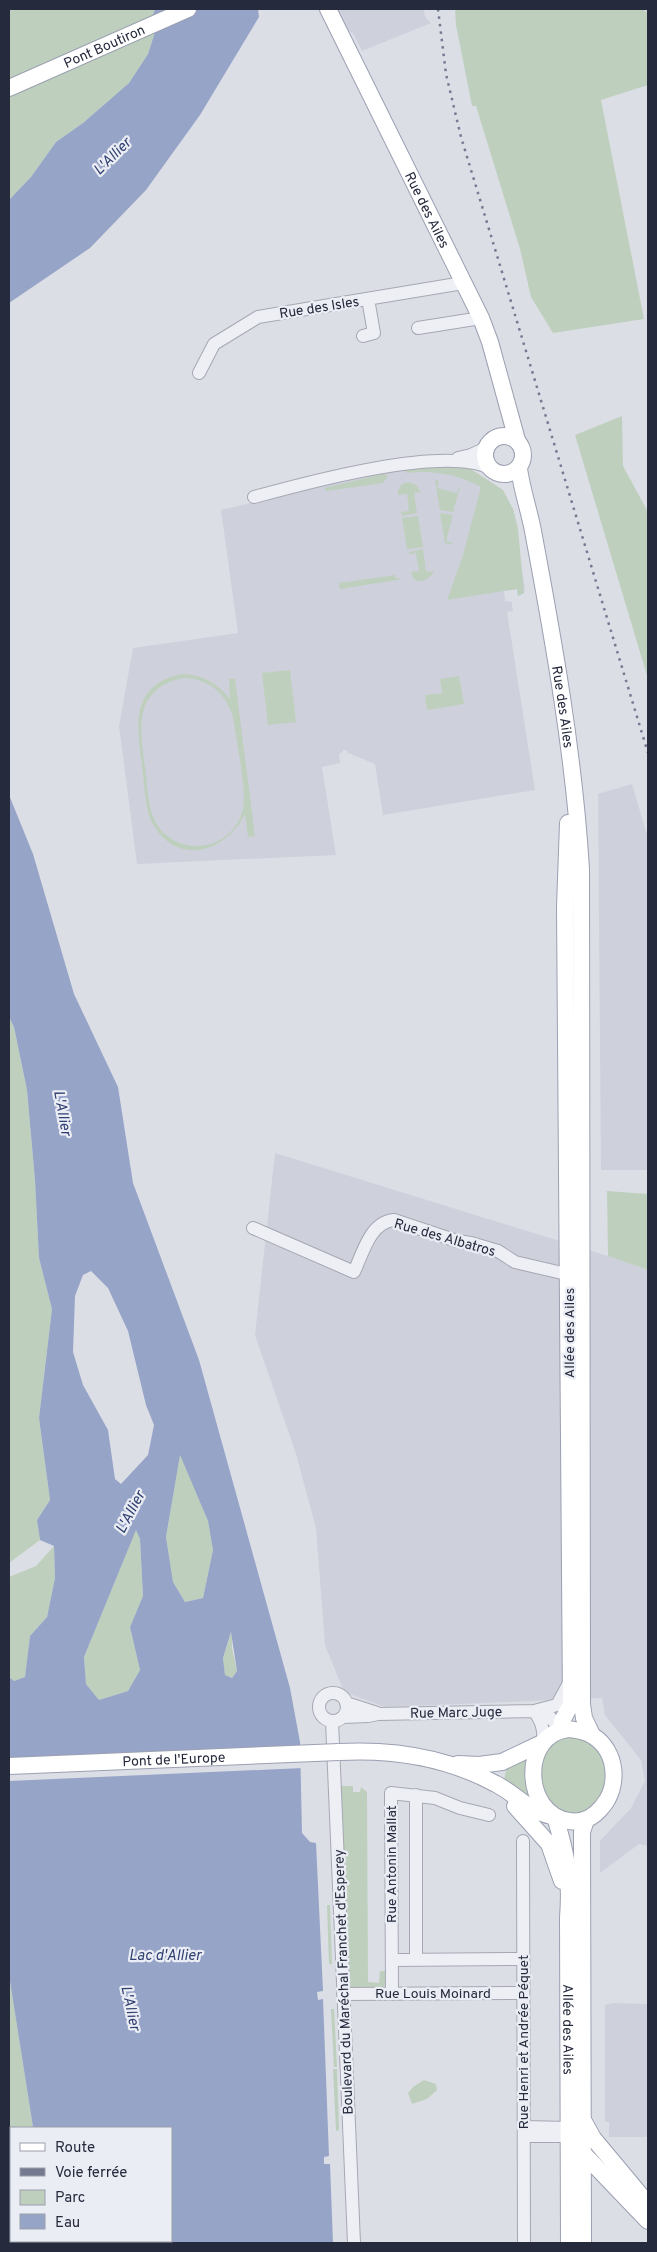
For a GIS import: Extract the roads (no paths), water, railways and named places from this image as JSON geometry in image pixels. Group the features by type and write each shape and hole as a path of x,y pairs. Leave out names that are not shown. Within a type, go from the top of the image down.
{"main road":[{"name":"Pont Boutiron","path":"14,85 188,9"},
{"name":"Rue des Ailes","path":"327,11 481,318 490,342 517,440"},
{"name":"Rue des Ailes","path":"501,436 504,418 502,387"},
{"path":"501,436 517,440 524,451 524,457 514,472 498,474 490,468 485,459 486,448 494,438 501,436"},
{"name":"Rue des Ailes","path":"514,472 527,530 566,763 568,819 565,907 567,935"},
{"name":"Rue des Ailes","path":"514,472 523,494 532,529 572,763 581,869 581,950"},
{"name":"Allée des Ailes","path":"567,935 582,1704 584,1718 592,1735"},
{"name":"Allée des Ailes","path":"560,1731 562,1721 571,1704 569,1683 581,950"},
{"path":"560,1731 580,1731 592,1735 608,1750 614,1768 614,1780 609,1797 603,1806 586,1820 576,1822 530,1808 496,1784 450,1764 479,1765 502,1762 542,1743 560,1731"},
{"path":"542,1743 536,1753 532,1778 541,1802 554,1816"},
{"name":"Pont de l'Europe","path":"9,1766 368,1750 394,1752 450,1764"},
{"path":"450,1764 498,1791 527,1817 549,1844 561,1874 568,1918"},
{"name":"Allée des Ailes","path":"554,1816 566,1853 570,1884 568,1918 577,2135 583,2200 583,2243"},
{"name":"Allée des Ailes","path":"569,2243 577,2135 582,1832 586,1820"},
{"path":"577,2135 593,2138 648,2204"},
{"path":"577,2135 607,2180 648,2221"},
{"path":"583,2200 590,2184 598,2180 607,2180"}],"street":[{"name":"Rue des Isles","path":"199,373 214,344 258,318 463,283"},
{"path":"363,336 374,333 368,299"},
{"path":"418,328 481,318"},
{"path":"449,460 470,455 486,448"},
{"path":"254,497 318,481 421,462 471,461 490,468"},
{"name":"Rue des Albatros","path":"253,1228 354,1272 375,1228 385,1221 394,1220 457,1241 498,1251 515,1262 575,1276"},
{"path":"539,1710 557,1705 569,1683"},
{"path":"335,1694 342,1697 346,1703 347,1710 338,1719 324,1717 320,1710 324,1698 335,1694"},
{"name":"Rue Marc Juge","path":"346,1703 378,1714"},
{"path":"539,1710 555,1722 560,1731"},
{"path":"539,1710 544,1730 542,1743"},
{"name":"Rue Marc Juge","path":"338,1719 378,1714 539,1710"},
{"name":"Boulevard du Maréchal Franchet d'Esperey","path":"338,1719 343,1994 354,2243"},
{"name":"Rue Antonin Mallat","path":"392,1994 391,1793 416,1794 435,1798 460,1808 489,1815"},
{"name":"Rue Antonin Mallat","path":"416,1794 416,1960"},
{"name":"Rue Henri et Andrée Péquet","path":"523,1841 524,2243"},
{"path":"392,1960 523,1959"},
{"name":"Rue Louis Moinard","path":"343,1994 523,1993"},
{"path":"524,2132 577,2135"}],"water":[{"name":"L'Allier","path":"155,9 258,9 259,17 200,115 146,190 90,248 9,303 9,200 31,177 56,142 83,123 129,83 148,54 155,32 151,21"},
{"path":"9,795 33,854 74,994 118,1087 133,1183 199,1360 290,1688 300,1742 302,1833 310,1842 316,1843 323,1991 317,1992 318,2000 323,1999 329,2156 324,2157 324,2164 330,2164 333,2243 51,2243 172,2242 172,2127 33,2127 9,1975 9,1677 14,1681 25,1677 30,1636 47,1617 55,1578 54,1546 40,1540 37,1520 50,1500 39,1418 52,1309 39,1258 35,1180 27,1090 14,1027 9,1017","holes":["91,1271 108,1288 128,1331 146,1405 154,1425 148,1455 121,1484 115,1479 108,1430 83,1385 73,1352 75,1296 83,1275","180,1455 208,1521 213,1550 203,1598 185,1602 173,1582 166,1537","136,1530 140,1539 143,1596 130,1627 140,1670 128,1691 99,1700 86,1684 84,1657","231,1632 237,1671 232,1678 225,1675 223,1658"]}],"railway":[{"path":"438,9 446,74 461,137 648,753"}],"water label":[{"name":"Lac d'Allier","path":"165,1955"}]}
